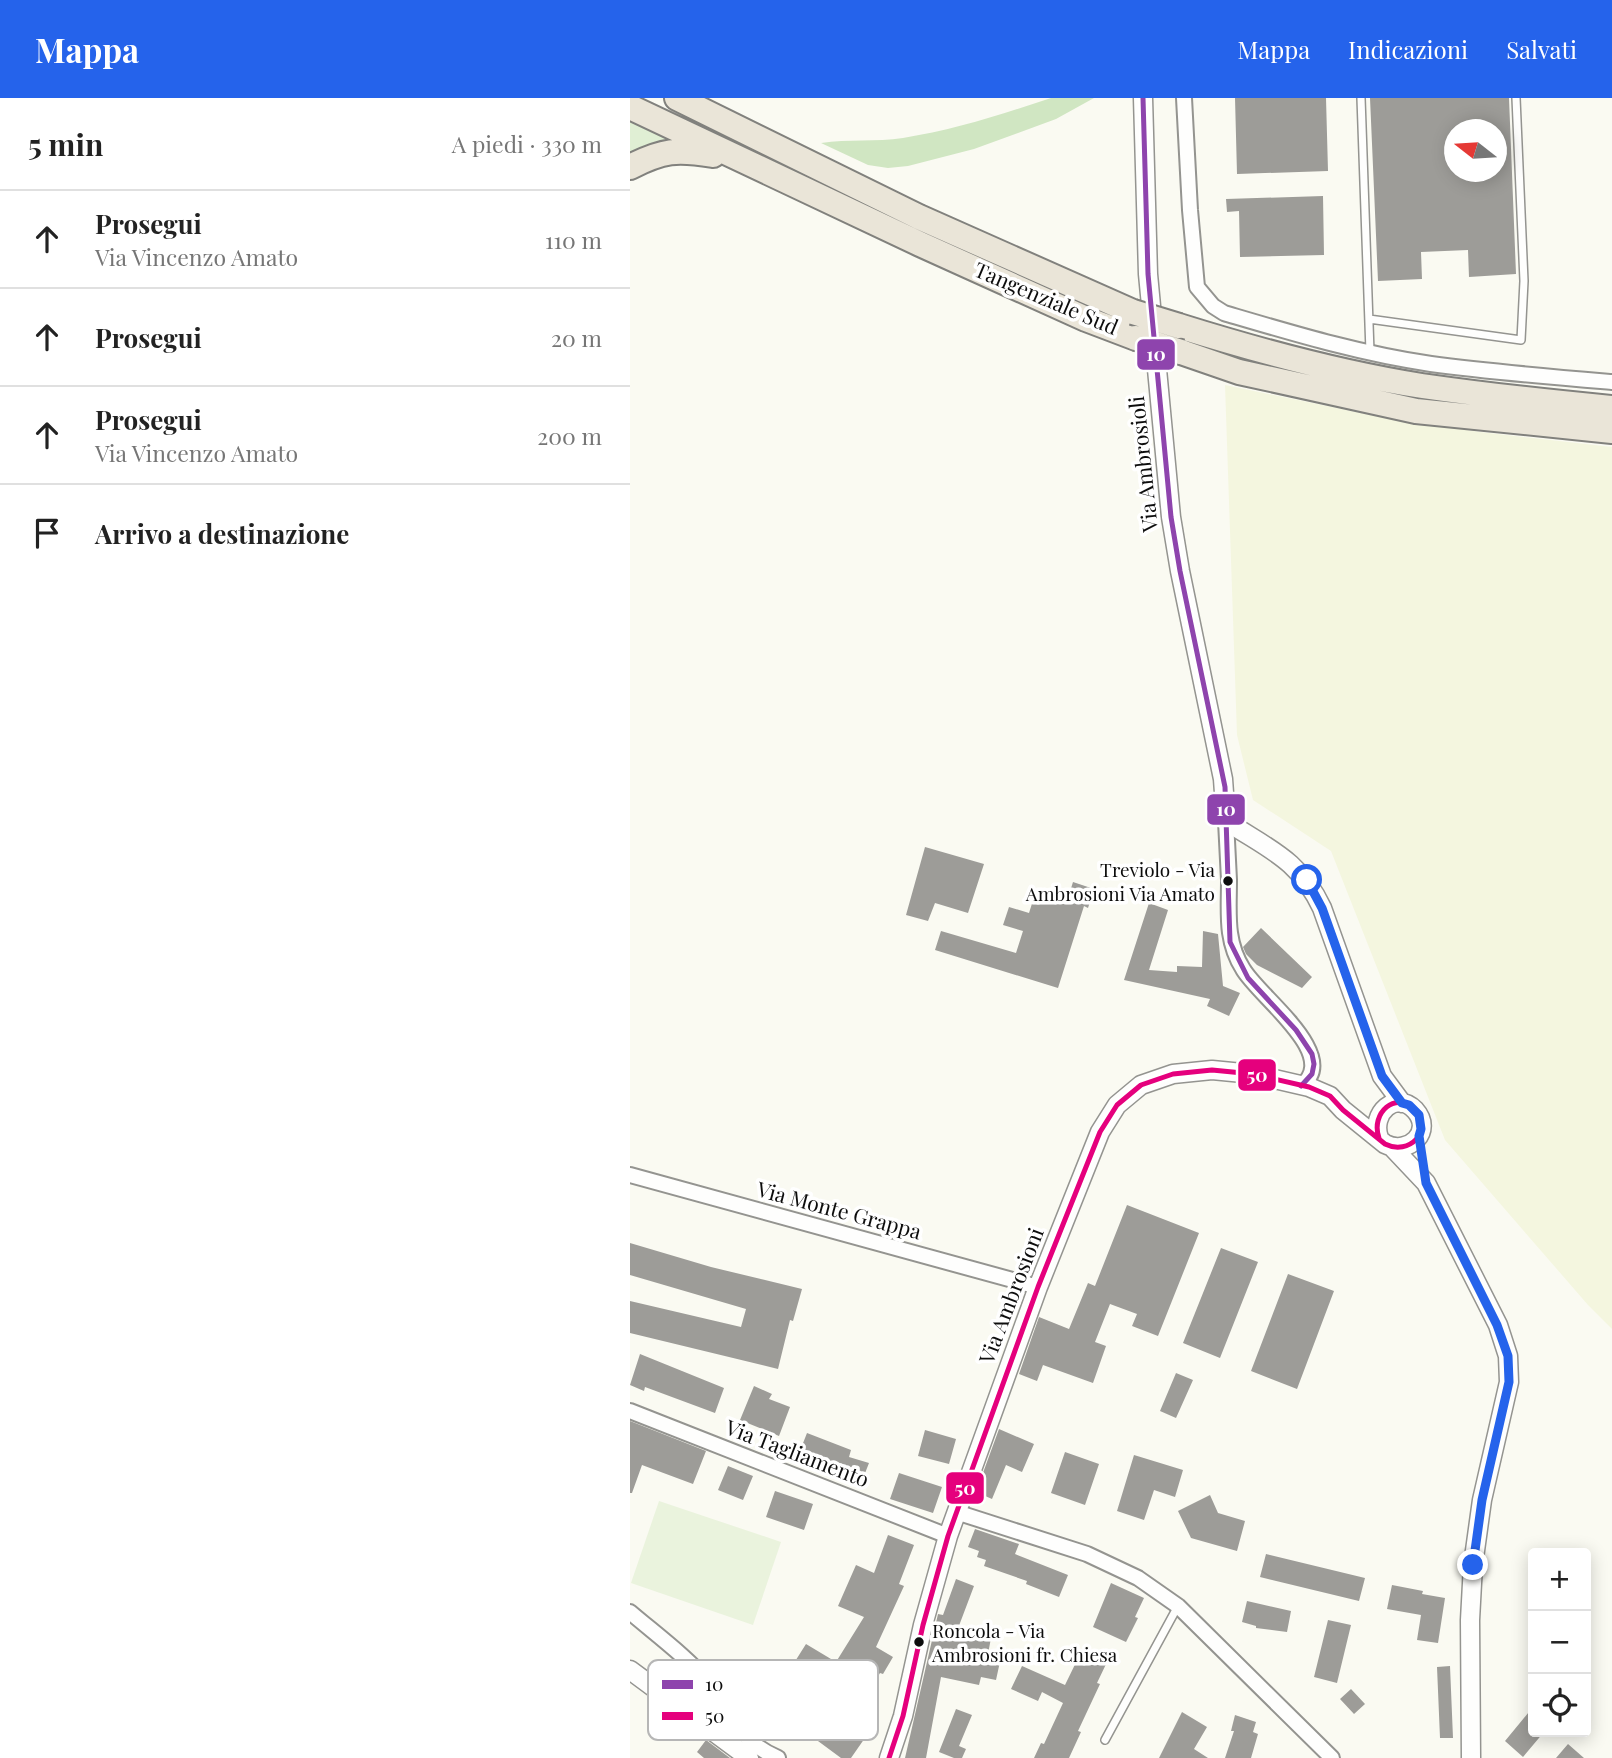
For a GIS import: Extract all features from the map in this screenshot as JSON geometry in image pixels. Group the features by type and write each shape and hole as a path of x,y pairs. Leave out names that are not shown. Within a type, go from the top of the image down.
{"highway":[{"name":"Tangenziale Sud","path":"677,98 919,217 1133,312 1245,347 1334,369 1420,386 1612,408"},
{"path":"699,98 742,128"},
{"name":"Tangenziale Sud","path":"630,107 1048,302 1136,338 1240,372 1416,411 1612,431"},
{"path":"630,167 652,156 684,150 744,161"},
{"path":"1531,400 1612,397"}],"street":[{"name":"Via Ambrosioli","path":"1143,98 1148,274 1171,517 1223,779 1226,821"},
{"path":"1184,98 1197,288 1213,306 1224,313 1370,352 1430,364 1612,382"},
{"path":"1226,821 1292,864 1310,885 1322,908 1382,1076 1402,1103"},
{"path":"1226,821 1230,942 1248,978 1296,1030 1312,1054 1310,1079 1301,1086"},
{"name":"Via Ambrosioni","path":"889,1758 903,1716 923,1625 948,1536 1038,1287 1100,1132 1114,1109 1131,1093 1153,1080 1194,1071 1253,1074 1330,1096 1343,1110 1386,1142 1426,1183"},
{"path":"1382,1076 1381,1112 1376,1123 1386,1142 1407,1146 1419,1136"},
{"path":"1356,1119 1381,1112 1395,1103 1409,1105 1419,1115 1419,1136 1426,1183 1497,1325 1508,1356 1509,1382 1482,1500 1473,1565 1470,1620 1471,1758"},
{"name":"Via Monte Grappa","path":"630,1175 1038,1287"},
{"name":"Via Tagliamento","path":"630,1410 948,1536"},
{"path":"956,1513 1054,1543 1115,1566 1138,1578 1178,1606 1332,1758"},
{"path":"630,1612 683,1660"},
{"path":"630,1670 648,1683"},
{"path":"725,1740 749,1758"},
{"path":"748,1740 778,1758"}],"lane":[{"path":"1361,98 1370,352"},
{"path":"1369,319 1521,340 1524,281 1516,98"},
{"path":"1105,1740 1178,1606"}],"green space":[{"path":"1051,98 1094,98 1056,119 974,149 908,166 888,168 868,165 821,143 922,135"},
{"path":"630,117 681,141 646,145 630,154"},
{"path":"1225,385 1366,414 1480,432 1612,447 1612,1329 1445,1140 1331,851 1253,800 1237,735"},
{"path":"659,1501 781,1542 753,1625 631,1583"}],"building":[{"path":"1235,98 1326,98 1328,171 1237,174"},
{"path":"1370,98 1509,98 1516,274 1469,277 1468,250 1421,252 1422,279 1378,281"},
{"path":"1323,196 1324,255 1240,257 1239,211 1227,212 1226,199"},
{"path":"925,847 984,864 968,913 935,903 928,921 906,915"},
{"path":"1073,882 1094,889 1088,908 1084,906 1058,988 935,950 941,931 1016,953 1023,931 1003,925 1009,907 1029,913 1037,888 1068,898"},
{"path":"1149,903 1168,910 1149,970 1177,972 1177,966 1202,967 1203,931 1218,934 1223,986 1240,993 1229,1016 1207,1006 1210,999 1124,980"},
{"path":"1261,928 1312,977 1302,988 1257,965 1246,954 1243,947"},
{"path":"1127,1205 1199,1233 1158,1336 1132,1326 1137,1314 1110,1304 1095,1342 1106,1346 1093,1383 1043,1365 1037,1381 1019,1374 1039,1317 1069,1329 1088,1283 1095,1286"},
{"path":"630,1243 711,1267 802,1289 793,1321 790,1320 778,1369 630,1333 630,1301 741,1327 746,1309 630,1275"},
{"path":"1221,1248 1258,1262 1220,1358 1183,1343"},
{"path":"1288,1274 1334,1291 1297,1389 1251,1371"},
{"path":"640,1354 724,1388 715,1413 645,1387 644,1391 630,1385"},
{"path":"1176,1373 1193,1380 1176,1418 1160,1411"},
{"path":"754,1386 772,1394 769,1399 790,1407 779,1436 740,1420"},
{"path":"630,1421 706,1451 693,1484 642,1465 630,1493"},
{"path":"999,1429 1034,1444 1022,1472 1006,1465 992,1499 976,1492"},
{"path":"925,1430 956,1439 949,1464 918,1456"},
{"path":"807,1433 851,1450 849,1457 869,1463 860,1486 796,1461"},
{"path":"1065,1452 1099,1464 1085,1505 1051,1493"},
{"path":"1134,1455 1183,1470 1175,1497 1154,1490 1144,1520 1117,1511"},
{"path":"728,1466 753,1476 743,1500 718,1490"},
{"path":"899,1473 942,1487 933,1513 890,1499"},
{"path":"775,1491 813,1504 804,1530 766,1517"},
{"path":"1210,1495 1218,1513 1245,1521 1237,1551 1191,1538 1178,1511"},
{"path":"975,1529 1019,1544 1015,1554 1068,1575 1059,1597 1026,1584 1027,1581 984,1566 986,1560 977,1557 979,1551 968,1547"},
{"path":"888,1535 914,1545 899,1584 904,1586 876,1647 893,1657 883,1674 880,1673 878,1676 878,1660 837,1660 864,1617 838,1606 856,1565 874,1573"},
{"path":"1266,1554 1365,1578 1359,1601 1260,1577"},
{"path":"956,1579 974,1586 957,1631 991,1638 988,1654 1001,1657 996,1680 981,1677 979,1685 941,1677 926,1758 905,1758 938,1614 943,1615"},
{"path":"1111,1583 1144,1598 1126,1642 1093,1627"},
{"path":"1392,1585 1445,1598 1438,1643 1417,1640 1421,1615 1387,1609"},
{"path":"1247,1601 1291,1611 1287,1632 1256,1628 1242,1622"},
{"path":"1328,1620 1351,1625 1337,1683 1314,1677"},
{"path":"806,1644 833,1660 796,1660"},
{"path":"1083,1648 1108,1660 1078,1731 1081,1732 1069,1758 1034,1758 1041,1743 1044,1744 1063,1703 1042,1692 1038,1701 1011,1689 1022,1666 1065,1685"},
{"path":"1450,1666 1453,1738 1440,1738 1437,1667"},
{"path":"1351,1689 1365,1704 1354,1714 1340,1699"},
{"path":"956,1709 972,1715 959,1746 966,1749 962,1758 939,1752"},
{"path":"1182,1712 1207,1727 1194,1749 1208,1758 1159,1758"},
{"path":"1528,1713 1528,1737 1540,1737 1523,1757 1505,1741"},
{"path":"1235,1715 1256,1722 1253,1732 1258,1734 1251,1758 1225,1758 1234,1731 1231,1731"},
{"path":"706,1740 730,1758 704,1758 697,1752"},
{"path":"817,1740 864,1740 851,1758 841,1758"},
{"path":"1568,1744 1584,1758 1556,1758"}],"transit line":[{"name":"10","path":"1143,98 1148,274 1171,517 1225,787 1230,942 1248,978 1296,1030 1312,1054 1312,1074 1301,1086"},
{"name":"50","path":"889,1758 903,1716 923,1625 948,1536 1038,1287 1100,1132 1117,1105 1141,1085 1173,1074 1212,1070 1253,1074 1309,1087 1330,1096 1385,1144 1394,1147 1402,1147 1416,1139 1422,1126 1420,1118 1408,1104 1393,1103 1386,1107 1378,1120 1379,1138"}],"place":[{"name":"Treviolo - Via Ambrosioni Via Amato","path":"1228,881"},
{"name":"Roncola - Via Ambrosioni fr. Chiesa","path":"919,1642"}],"route":[{"path":"1307,880 1322,908 1382,1076 1402,1103 1409,1105 1419,1115 1419,1136 1426,1183 1497,1325 1508,1356 1509,1382 1504,1412 1482,1500 1473,1565"}]}
